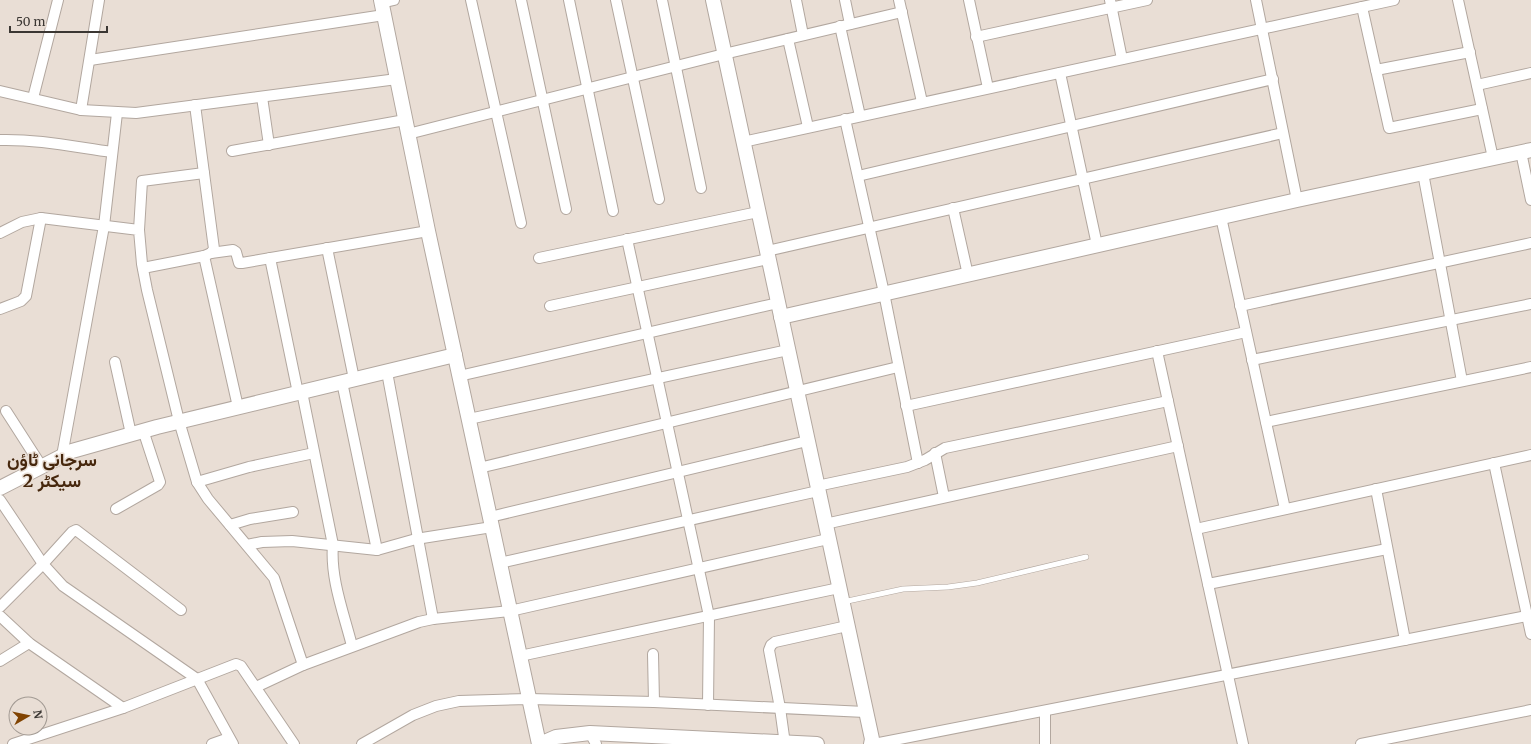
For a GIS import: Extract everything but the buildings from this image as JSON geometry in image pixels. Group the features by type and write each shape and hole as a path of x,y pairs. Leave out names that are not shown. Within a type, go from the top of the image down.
{"street":[{"path":"33,98 58,0"},
{"path":"80,110 90,60 99,0"},
{"path":"472,0 521,223"},
{"path":"521,0 566,208"},
{"path":"569,0 613,211"},
{"path":"616,0 659,198"},
{"path":"662,0 701,188"},
{"path":"713,0 872,744 897,742 1045,711 1527,616"},
{"path":"796,0 803,35"},
{"path":"845,0 845,25 860,116"},
{"path":"899,0 922,102"},
{"path":"968,0 988,88"},
{"path":"976,37 1111,4 1147,0"},
{"path":"1256,0 1297,200"},
{"path":"743,142 922,102 1263,30 1394,0"},
{"path":"1458,0 1493,158"},
{"path":"90,60 385,4 397,79 428,231 539,744 556,737 817,744"},
{"path":"1111,4 1122,60"},
{"path":"1362,7 1389,128 1482,109"},
{"path":"408,134 724,54 902,12"},
{"path":"788,39 808,127"},
{"path":"1376,70 1470,52"},
{"path":"1060,73 1097,246"},
{"path":"1477,85 1531,73"},
{"path":"0,91 80,110 136,113 397,79"},
{"path":"858,176 1273,79"},
{"path":"262,97 269,145"},
{"path":"195,105 214,244 208,254 238,407"},
{"path":"62,456 104,226 117,113"},
{"path":"845,119 884,293 918,463"},
{"path":"232,151 405,120"},
{"path":"550,306 636,288 767,255 869,227 1283,133"},
{"path":"0,140 36,142 112,152"},
{"path":"781,317 1297,200 1526,151 1531,200"},
{"path":"204,173 142,181 139,230 143,268 178,421 198,482 208,500 247,545 276,582 304,665"},
{"path":"1423,173 1462,382"},
{"path":"953,208 968,275"},
{"path":"539,258 758,212"},
{"path":"1221,217 1285,509"},
{"path":"0,233 22,222 41,218 139,230"},
{"path":"0,309 21,301 26,296 41,218"},
{"path":"143,268 233,250 236,252 239,263 242,263 428,231"},
{"path":"627,239 636,288 709,616 708,704"},
{"path":"1240,306 1531,243"},
{"path":"327,248 348,381 378,550"},
{"path":"270,258 314,453 333,545 332,562 352,646"},
{"path":"459,376 778,303"},
{"path":"1252,360 1531,304"},
{"path":"906,406 1246,332"},
{"path":"469,419 788,350"},
{"path":"1157,352 1243,744"},
{"path":"0,488 72,451 137,432 455,355"},
{"path":"115,362 137,432 160,482 158,486 116,509"},
{"path":"1266,422 1531,367"},
{"path":"479,468 898,368"},
{"path":"387,372 416,539 433,619"},
{"path":"500,563 688,520 907,467 918,463 945,448 1168,401"},
{"path":"6,411 42,466"},
{"path":"247,545 262,542 292,540 378,550 416,539 491,522 677,472 807,441"},
{"path":"825,524 1178,446"},
{"path":"198,482 249,466 314,453"},
{"path":"935,453 944,498"},
{"path":"1196,529 1531,455"},
{"path":"1494,463 1531,634"},
{"path":"1376,489 1405,640"},
{"path":"0,500 43,564 63,586 197,679 231,741 212,744"},
{"path":"230,525 250,519 293,512"},
{"path":"0,607 43,564 72,532 80,531 180,610"},
{"path":"256,687 304,665 388,632 433,619 510,610 828,539"},
{"path":"1208,584 1387,549"},
{"path":"520,656 839,588"},
{"path":"0,616 29,643 123,708"},
{"path":"785,743 780,708 768,650 770,645 775,642 847,626"},
{"path":"0,661 29,643"},
{"path":"653,654 654,702"},
{"path":"13,744 123,708 236,664 242,666 294,744"},
{"path":"362,744 414,715 436,706 459,702 529,699 654,702 865,712"},
{"path":"1361,744 1531,710"},
{"path":"1045,711 1045,744"}],"lane":[{"path":"842,602 903,589 948,587 977,583 1086,557"}],"district":[{"name":"سرجانی ٹاؤن سیکٹر 2","path":"52,469"}]}
